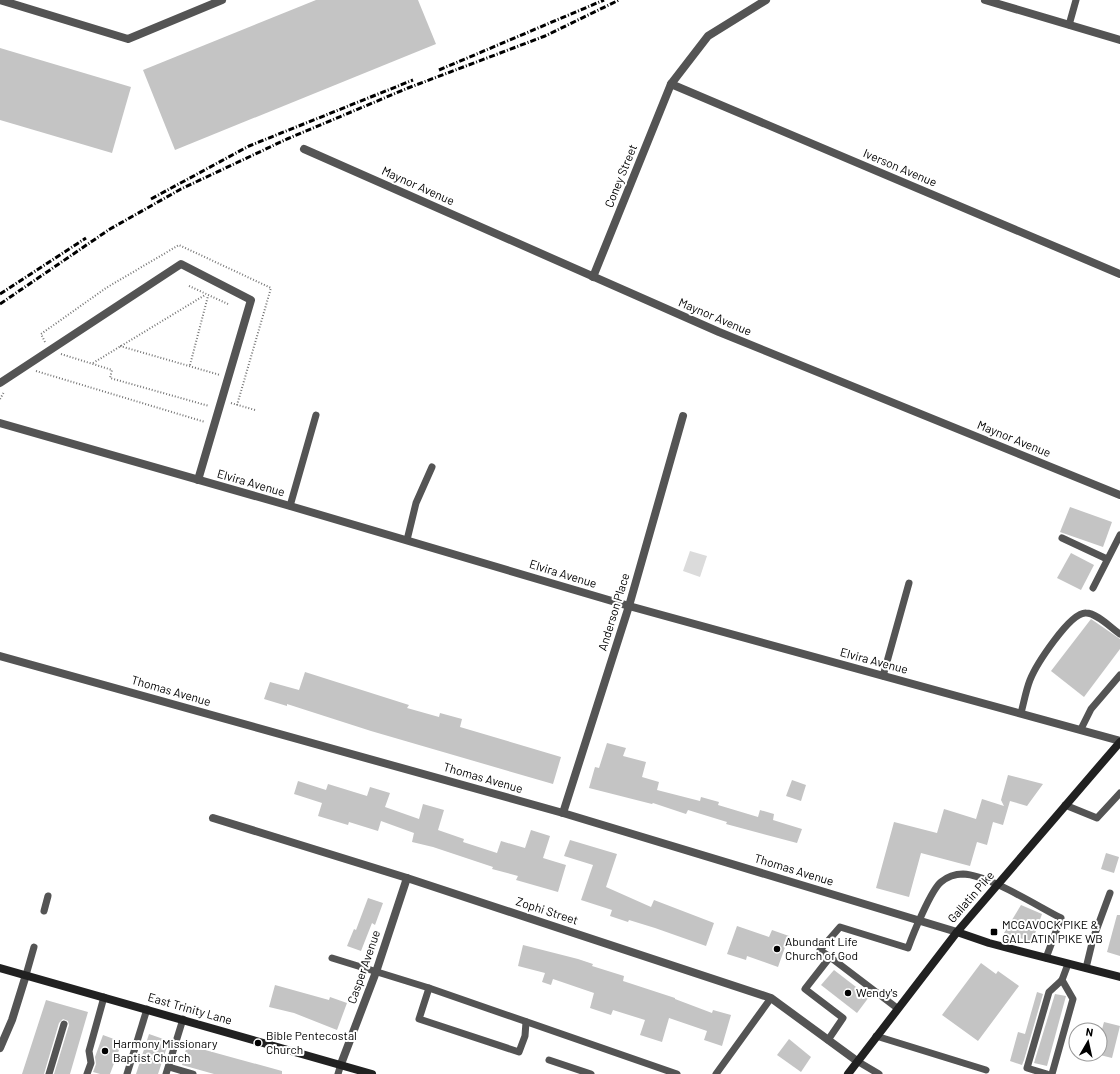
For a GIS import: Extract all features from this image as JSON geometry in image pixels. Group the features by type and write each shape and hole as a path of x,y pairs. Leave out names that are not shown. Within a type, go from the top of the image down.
{"main road":[{"name":"Gallatin Pike","path":"848,1074 957,932 1120,741"},
{"path":"957,932 989,943 1120,977"},
{"name":"East Trinity Lane","path":"0,968 342,1064 372,1074"}],"street":[{"path":"0,0 128,39 222,0"},
{"name":"Coney Street","path":"593,277 671,84 708,36 766,0"},
{"path":"985,0 1120,40"},
{"name":"Iverson Avenue","path":"671,84 1120,274"},
{"name":"Maynor Avenue","path":"304,149 719,332 1120,495"},
{"path":"0,383 181,264 251,300 198,480"},
{"name":"Anderson Place","path":"562,813 629,606 684,416"},
{"name":"Elvira Avenue","path":"0,424 290,506 629,606 1120,741"},
{"name":"Thomas Avenue","path":"0,656 562,813 957,932"},
{"name":"Zophi Street","path":"213,818 407,878 771,998 857,1061"},
{"name":"Casper Avenue","path":"342,1064 376,972 407,878"},
{"path":"0,1048 12,1020 26,975"}],"lane":[{"path":"1070,25 1076,0"},
{"path":"290,506 316,415"},
{"path":"407,540 418,498 432,466"},
{"path":"1093,588 1120,535"},
{"path":"1062,538 1107,559"},
{"path":"883,676 910,583"},
{"path":"1021,713 1029,682 1035,669 1069,623 1081,614 1086,613 1100,620 1120,634"},
{"path":"1081,730 1091,709 1120,675"},
{"path":"1065,806 1097,818 1120,793"},
{"path":"898,1008 820,950 840,927 908,948 919,920 939,883 951,876 964,874 975,876 997,885 1060,918 1046,958"},
{"path":"1086,968 1093,939 1110,894"},
{"path":"44,911 48,896"},
{"path":"26,975 34,947"},
{"path":"828,1040 843,1018 805,989 830,957"},
{"path":"332,958 429,988 677,1074"},
{"path":"1047,1074 1027,1068 1050,992 1062,980 1068,964"},
{"path":"1052,1074 1073,999 1062,980"},
{"path":"429,988 419,1019 519,1052 524,1036 526,1022"},
{"path":"87,1074 91,1063 89,1051 104,997"},
{"path":"716,1074 771,998"},
{"path":"128,1074 147,1009"},
{"path":"183,1019 167,1070 193,1074"},
{"path":"49,1074 64,1024"},
{"path":"876,1036 986,1070"},
{"path":"549,1060 591,1074"},
{"path":"857,1061 878,1074"},
{"path":"338,1074 342,1064"}],"path":[{"path":"45,343 41,334 106,288 179,246 271,288 237,405"},
{"path":"189,286 205,295 228,304"},
{"path":"93,363 205,295"},
{"path":"190,366 208,296"},
{"path":"120,346 221,375 219,381"},
{"path":"58,351 62,354 112,370 110,378 211,407 212,403"},
{"path":"36,371 207,423"},
{"path":"0,399 3,393 10,388"},
{"path":"226,402 255,410"}],"shaded area":[{"path":"690,551 707,556 700,577 683,571"}],"building":[{"path":"316,0 418,0 436,44 175,150 143,70"},
{"path":"0,48 131,87 112,153 0,120"},
{"path":"1070,507 1112,522 1103,547 1060,532"},
{"path":"1071,553 1094,565 1081,590 1057,578"},
{"path":"1091,619 1120,639 1120,649 1084,697 1051,671"},
{"path":"305,672 409,705 407,708 439,717 440,713 462,719 460,727 561,757 553,784 371,731 287,704 287,706 264,699 270,682 299,690"},
{"path":"607,743 626,748 623,756 646,762 642,777 659,782 657,790 700,801 701,797 719,802 718,805 758,817 760,810 774,814 773,820 802,829 797,843 726,824 727,822 688,810 686,814 653,803 652,804 589,788 595,767 599,768"},
{"path":"1008,775 1043,784 1027,806 1010,801 1003,825 993,822 987,845 977,842 970,866 921,853 909,897 876,888 894,822 937,833 944,809 976,819 982,799 1004,806 1001,800"},
{"path":"792,780 806,785 801,801 786,796"},
{"path":"298,781 326,790 328,784 367,796 370,787 390,793 385,807 419,819 423,804 444,810 438,830 464,839 463,842 497,853 501,841 525,848 531,830 550,836 543,858 566,865 558,892 516,880 518,876 492,869 493,867 433,847 412,842 414,833 381,821 378,831 349,822 348,825 318,816 322,803 294,794"},
{"path":"570,840 617,854 606,887 651,907 654,900 714,923 706,946 655,928 610,916 612,910 581,900 593,865 564,856"},
{"path":"1106,853 1119,857 1114,873 1101,869"},
{"path":"368,898 383,903 375,925 372,923 361,951 347,946 354,929 356,930"},
{"path":"1021,905 1042,914 1032,942 1004,933"},
{"path":"1117,915 1120,915 1120,956 1107,952"},
{"path":"737,926 769,937 772,930 789,936 778,967 747,956 746,960 727,954"},
{"path":"523,945 593,964 592,966 624,976 623,981 675,998 712,1013 713,1010 731,1015 722,1046 704,1040 707,1031 669,1018 662,1042 640,1035 645,1020 613,1010 611,1015 590,1008 594,993 553,979 551,985 542,982 545,973 518,966"},
{"path":"981,963 996,974 998,971 1019,986 978,1041 942,1015"},
{"path":"834,970 869,997 857,1013 821,985"},
{"path":"275,985 329,1000 330,997 347,1003 337,1030 294,1013 269,1007"},
{"path":"1037,992 1043,994 1022,1065 1010,1061 1018,1032 1025,1034"},
{"path":"1055,994 1066,996 1047,1066 1034,1063"},
{"path":"46,1000 88,1012 70,1074 54,1074 69,1025 68,1021 63,1019 59,1023 44,1074 22,1074"},
{"path":"1108,1023 1120,1026 1112,1058 1108,1057"},
{"path":"149,1034 169,1041 158,1074 136,1074"},
{"path":"103,1035 122,1042 110,1074 93,1072 96,1064 95,1057"},
{"path":"789,1039 811,1057 801,1072 777,1055"},
{"path":"187,1045 282,1071 282,1074 214,1074 182,1065"}],"railway":[{"path":"439,70 604,0"},
{"path":"0,304 110,229 181,189 287,139 408,88 545,36 619,0"},
{"path":"151,199 249,146 413,80"},
{"path":"0,294 86,238"}],"place":[{"name":"MCGAVOCK PIKE & GALLATIN PIKE WB","path":"994,932"},
{"name":"Abundant Life Church of God","path":"777,949"},
{"name":"Wendy's","path":"848,993"},
{"name":"Bible Pentecostal Church","path":"258,1043"},
{"name":"Harmony Missionary Baptist Church","path":"105,1051"}]}
